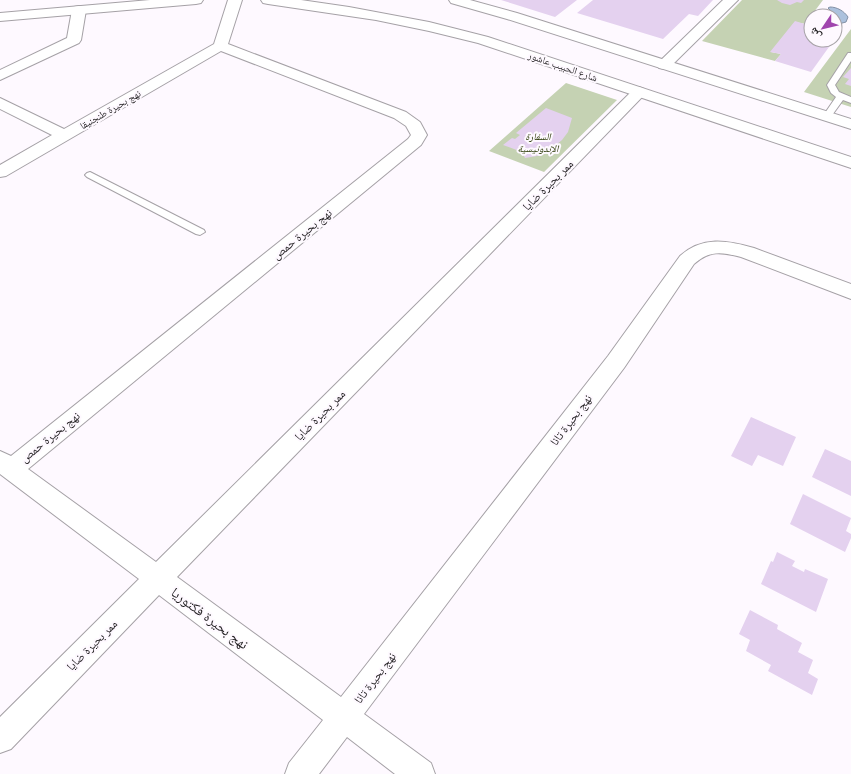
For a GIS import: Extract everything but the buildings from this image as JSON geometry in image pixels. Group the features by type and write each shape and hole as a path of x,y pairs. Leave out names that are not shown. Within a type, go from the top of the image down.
{"street":[{"path":"0,16 196,0"},
{"path":"220,46 235,0"},
{"name":"شارع الحبيب عاشور","path":"268,0 366,12 443,28 851,163"},
{"path":"458,0 851,124"},
{"path":"664,65 731,0"},
{"path":"0,76 74,40 79,10"},
{"name":"نهج بحيرة طنجنيقا","path":"0,172 220,46"},
{"name":"نهج بحيرة حمص","path":"5,465 404,151 415,142 419,135 417,127 400,115 220,46"},
{"name":"ممر بحيرة ضايا","path":"0,738 639,92"},
{"path":"0,103 64,135"},
{"name":"نهج بحيرة تانا","path":"300,774 616,362 694,252 708,247 732,248 747,252 851,292"},
{"name":"نهج بحيرة فكتوريا","path":"5,465 420,774"}],"lane":[{"path":"851,55 831,85 834,93 851,100"},
{"path":"827,116 841,97"},
{"path":"90,175 200,232"}],"green space":[{"path":"742,0 823,0 817,8 803,8 803,24 795,22 771,52 781,54 775,61 702,41"},
{"path":"851,29 851,107 804,92 837,48 843,48 843,40"},
{"name":"السفارة الإندونيسية","path":"566,83 617,100 544,172 489,151"}],"water":[{"path":"843,12 848,17 846,22 843,23"}]}
